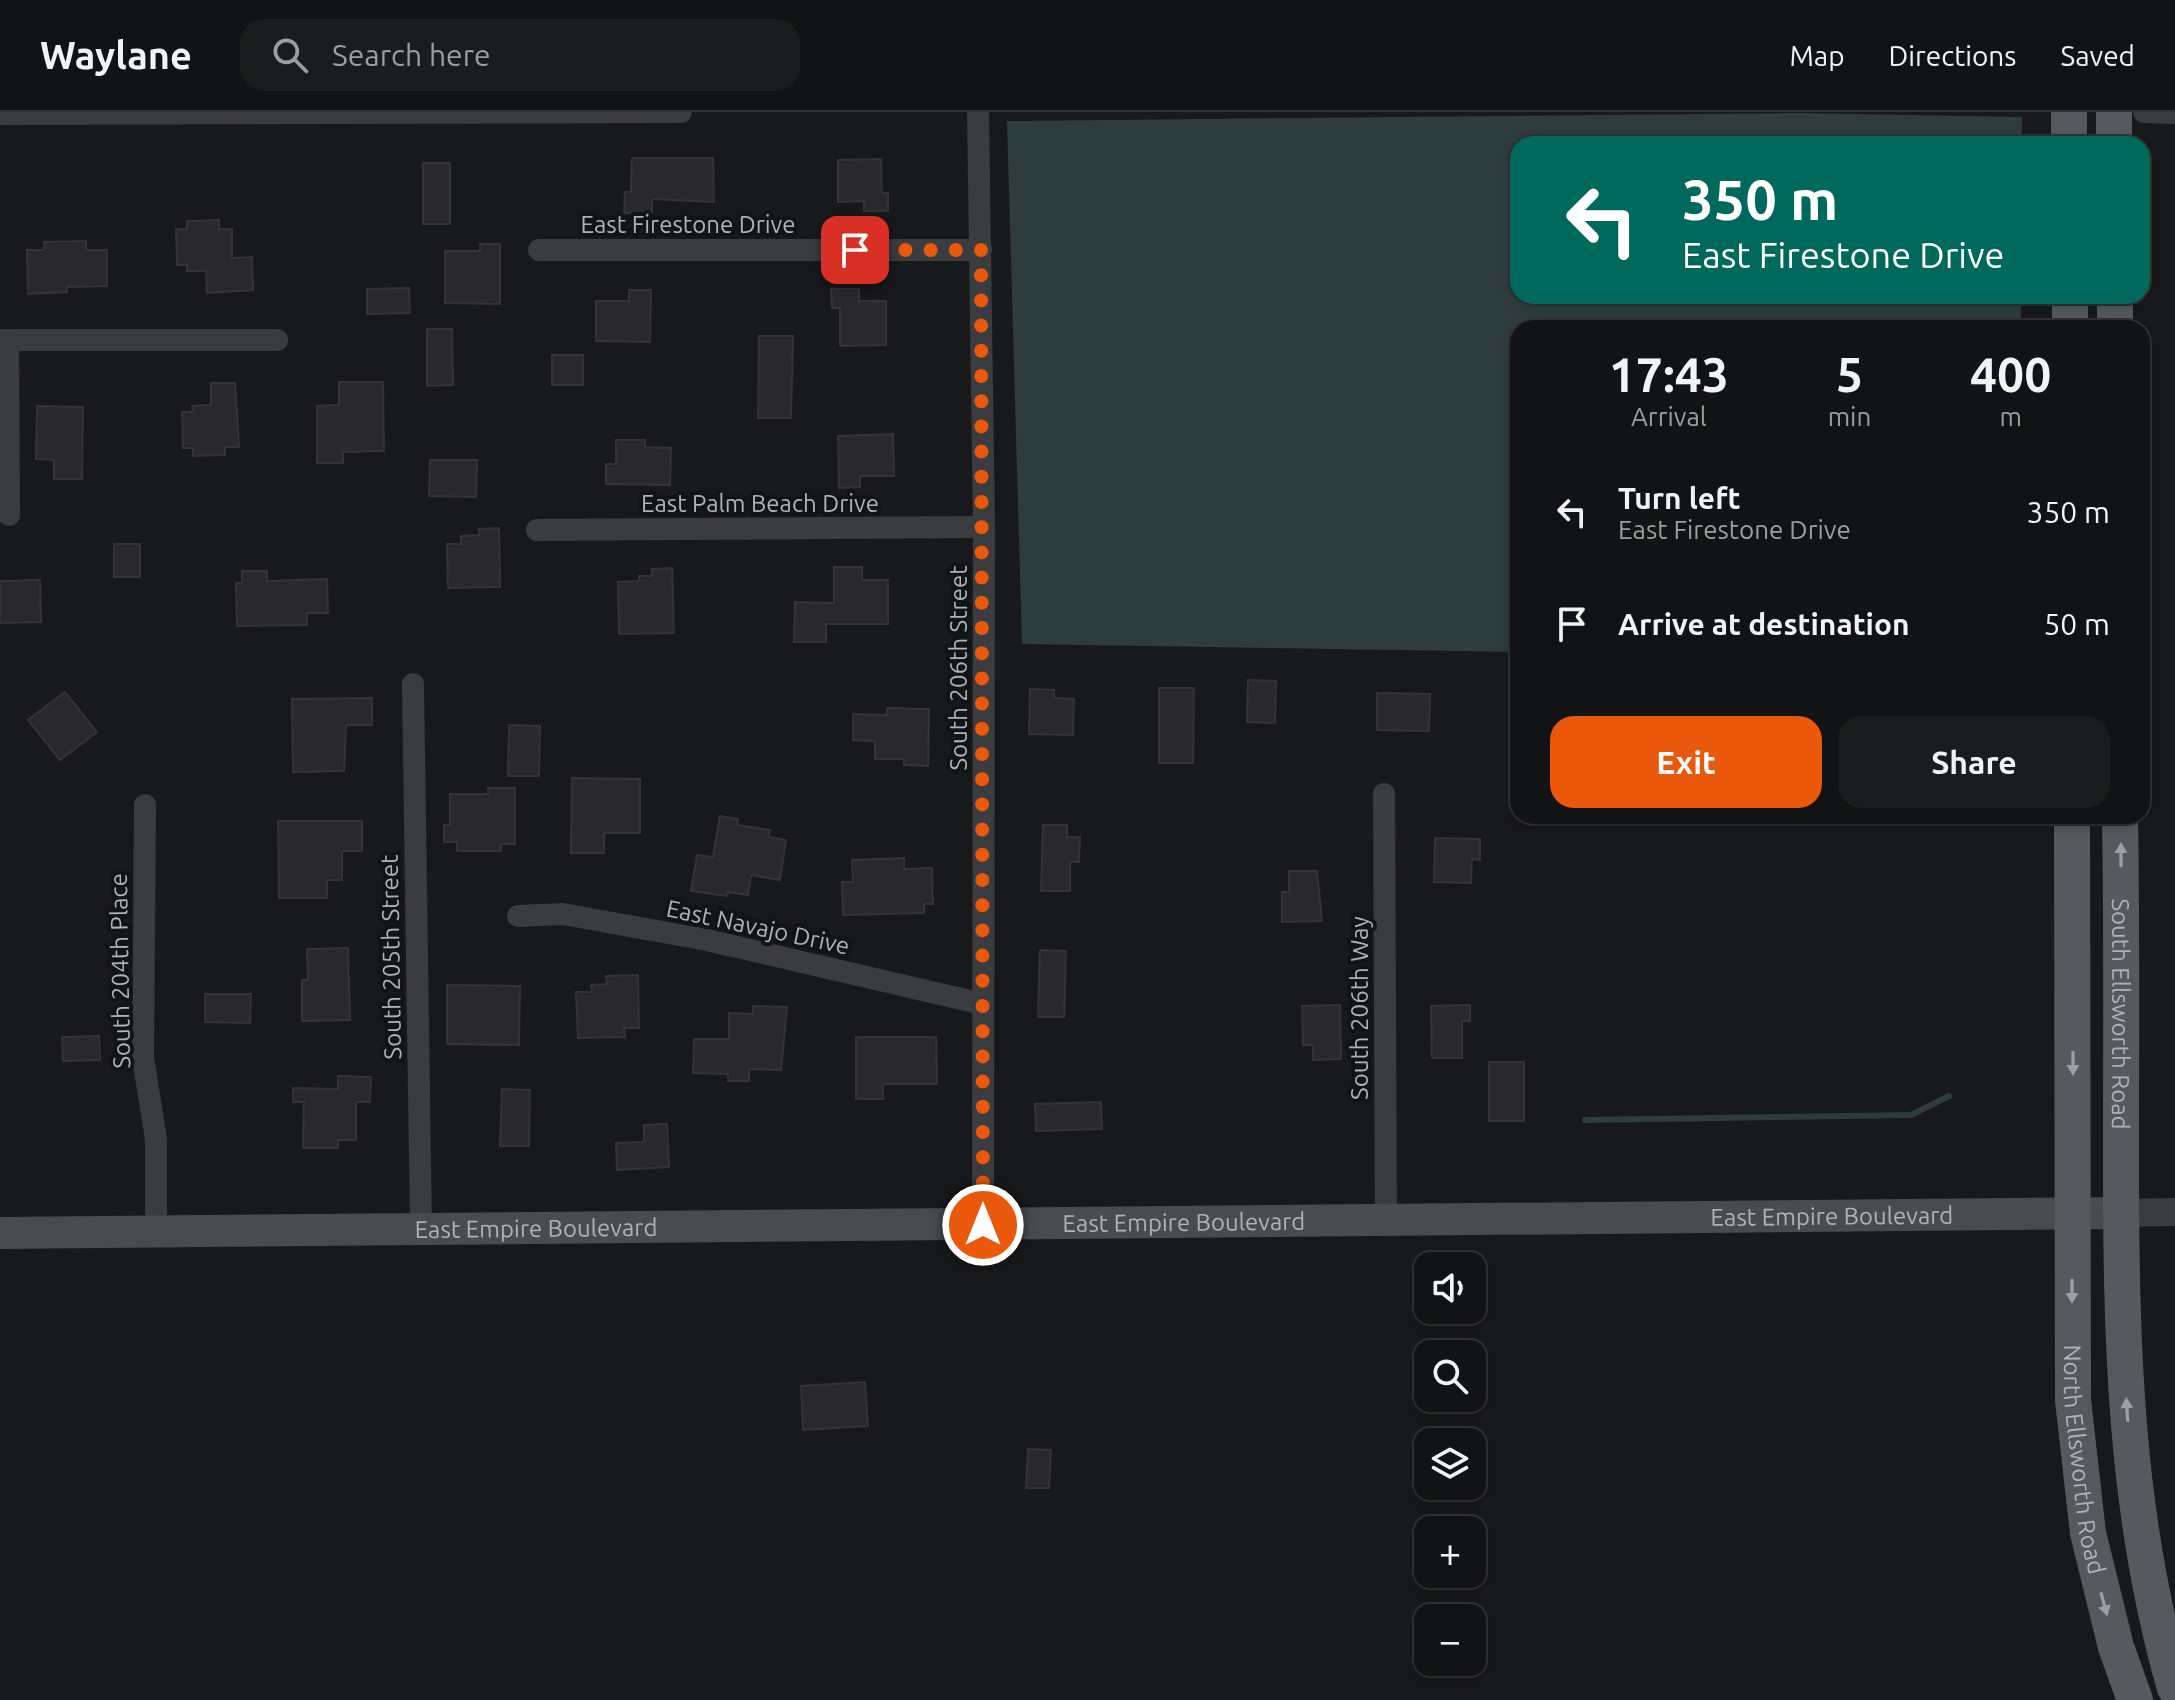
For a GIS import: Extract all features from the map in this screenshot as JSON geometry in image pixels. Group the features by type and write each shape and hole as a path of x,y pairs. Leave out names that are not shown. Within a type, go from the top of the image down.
{"main road":[{"path":"2069,112 2069,136"},
{"path":"2114,112 2114,136"},
{"name":"South Ellsworth Road","path":"2072,824 2073,1213"},
{"name":"South Ellsworth Road","path":"2120,824 2121,1213"},
{"name":"North Ellsworth Road","path":"2073,1213 2073,1400 2080,1472 2099,1584 2135,1700"},
{"name":"East Empire Boulevard","path":"0,1233 2121,1213"},
{"name":"North Ellsworth Road","path":"2121,1213 2124,1356 2133,1488 2157,1626 2175,1688"}],"street":[{"path":"0,114 681,112"},
{"name":"South 206th Street","path":"978,112 984,527 983,1225"},
{"path":"2144,112 2175,113"},
{"name":"East Firestone Drive","path":"539,250 981,250"},
{"path":"9,515 4,340 277,340"},
{"name":"East Palm Beach Drive","path":"537,530 984,527"},
{"name":"South 205th Street","path":"413,684 421,1229"},
{"name":"South 206th Way","path":"1384,794 1386,1221"},
{"name":"South 204th Place","path":"145,805 143,1058 156,1139 156,1232"},
{"name":"East Navajo Drive","path":"518,916 563,914 707,940 983,1004"},
{"name":"East Empire Boulevard","path":"2121,1213 2175,1212"}],"shaded area":[{"path":"1799,113 2022,117 2022,136 1510,136 1510,304 2021,304 2021,320 1510,320 1510,652 1022,644 1007,121"}],"building":[{"path":"632,158 713,158 714,202 652,199 652,213 624,213 625,192 631,192"},
{"path":"881,159 882,193 888,193 888,211 864,211 864,201 838,202 838,160"},
{"path":"423,163 450,163 450,224 423,224"},
{"path":"219,220 219,229 232,229 232,258 252,257 253,290 207,293 206,271 187,271 187,265 177,265 176,229 187,229 187,221"},
{"path":"86,241 86,250 107,250 107,286 67,287 67,292 28,294 27,250 44,250 44,242"},
{"path":"480,244 500,244 500,304 445,303 445,251 480,251"},
{"path":"409,288 410,313 367,314 367,289"},
{"path":"831,289 859,289 859,301 886,301 886,345 840,346 840,308 832,308"},
{"path":"629,290 651,290 650,342 596,341 596,301 629,301"},
{"path":"427,329 452,329 453,385 427,386"},
{"path":"759,336 793,336 791,418 758,418"},
{"path":"552,355 583,355 583,385 552,385"},
{"path":"339,382 383,382 384,451 343,452 343,463 317,463 317,406 339,405"},
{"path":"211,383 235,383 239,447 225,447 225,455 193,456 193,448 183,448 182,412 193,412 192,406 211,405"},
{"path":"37,406 83,407 82,479 54,479 54,460 36,459"},
{"path":"893,434 894,476 860,476 860,487 839,488 838,436"},
{"path":"616,440 645,440 645,447 671,448 670,485 606,484 606,464 616,464"},
{"path":"430,460 477,460 476,497 429,496"},
{"path":"499,528 500,587 448,588 447,544 461,544 461,536 479,535 479,529"},
{"path":"114,544 140,544 140,577 114,577"},
{"path":"834,567 862,567 862,580 888,580 888,624 826,624 826,642 794,642 795,602 834,603"},
{"path":"672,568 674,633 619,634 618,582 639,581 639,576 652,576 652,569"},
{"path":"242,571 267,571 267,581 327,579 328,613 307,613 307,625 237,626 236,583 242,583"},
{"path":"40,580 41,622 0,623 0,581"},
{"path":"1248,680 1276,681 1275,723 1247,722"},
{"path":"1159,688 1194,688 1193,763 1159,763"},
{"path":"1030,689 1054,690 1054,698 1074,699 1073,735 1029,734"},
{"path":"65,692 97,732 60,760 28,720"},
{"path":"1377,693 1430,694 1429,731 1377,730"},
{"path":"372,698 372,725 346,725 344,771 293,772 292,699"},
{"path":"887,708 929,709 928,766 904,765 904,759 875,759 875,741 853,740 853,714 887,715"},
{"path":"509,725 540,726 539,776 508,776"},
{"path":"572,778 640,779 640,833 604,833 604,853 571,853"},
{"path":"488,788 515,788 515,844 501,844 501,851 457,851 457,842 444,842 444,825 450,825 450,794 488,794"},
{"path":"720,816 738,819 737,825 770,830 768,837 786,840 780,880 751,875 748,895 728,892 727,896 691,891 697,855 713,857"},
{"path":"278,821 362,821 362,851 342,851 342,880 327,880 327,898 279,898"},
{"path":"1043,825 1067,825 1067,837 1080,837 1079,862 1070,862 1070,891 1041,891"},
{"path":"1435,838 1480,839 1480,860 1472,859 1471,883 1434,882"},
{"path":"904,858 904,869 932,868 933,904 924,904 924,913 843,915 842,882 853,882 852,860"},
{"path":"1289,871 1317,871 1322,921 1282,922 1282,892 1289,892"},
{"path":"348,948 350,1020 302,1021 302,980 308,980 307,949"},
{"path":"1040,950 1066,951 1064,1017 1038,1017"},
{"path":"638,975 639,1028 624,1028 625,1037 578,1038 576,992 592,992 591,985 607,984 606,976"},
{"path":"447,985 520,986 519,1045 447,1044"},
{"path":"205,994 251,994 250,1023 205,1022"},
{"path":"1340,1005 1341,1059 1313,1060 1313,1045 1303,1045 1302,1006"},
{"path":"1470,1005 1470,1021 1462,1021 1462,1058 1432,1058 1431,1006"},
{"path":"753,1006 787,1007 781,1070 749,1069 749,1081 728,1081 728,1074 693,1073 694,1039 729,1039 729,1013 753,1014"},
{"path":"99,1036 100,1060 63,1061 62,1037"},
{"path":"856,1037 936,1037 937,1084 883,1084 883,1099 856,1099"},
{"path":"1489,1062 1524,1062 1524,1121 1489,1121"},
{"path":"338,1076 371,1077 370,1102 356,1102 356,1140 338,1140 338,1148 303,1148 304,1102 293,1102 293,1088 338,1089"},
{"path":"502,1089 530,1090 529,1146 500,1146"},
{"path":"1101,1102 1102,1129 1036,1131 1035,1104"},
{"path":"667,1124 669,1167 617,1170 616,1143 644,1142 644,1125"},
{"path":"865,1382 868,1426 803,1430 801,1386"},
{"path":"1028,1449 1051,1450 1049,1488 1026,1488"}],"waterway":[{"path":"1585,1120 1911,1115 1949,1096"}],"route":[{"path":"855,250 981,250 984,527 983,1225"}]}
